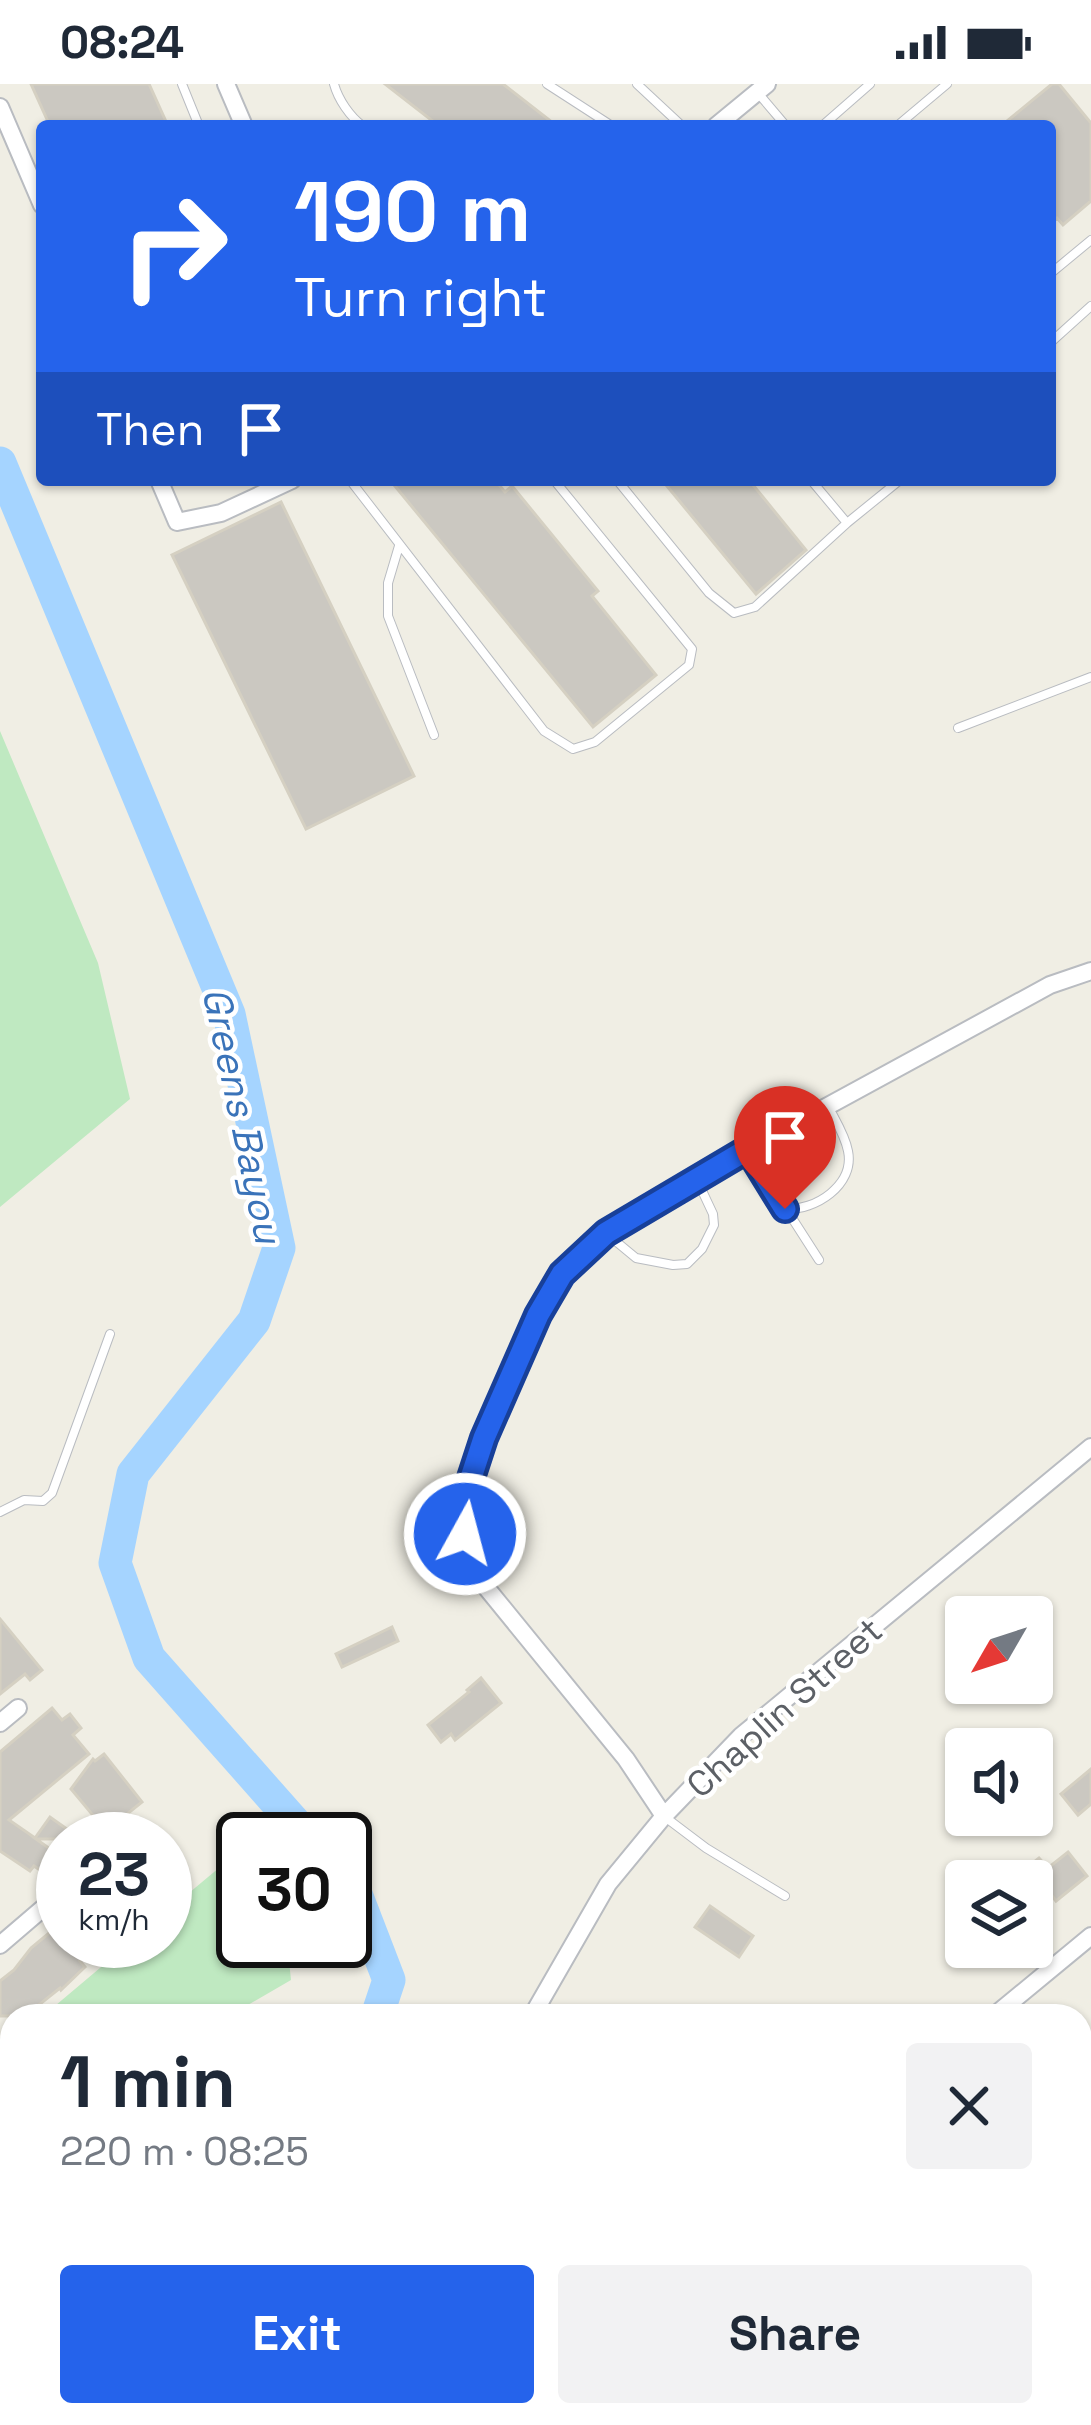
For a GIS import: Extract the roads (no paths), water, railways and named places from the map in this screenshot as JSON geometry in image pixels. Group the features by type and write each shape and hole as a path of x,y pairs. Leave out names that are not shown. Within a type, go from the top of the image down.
{"street":[{"path":"226,84 241,120"},
{"path":"723,120 762,88"},
{"path":"0,107 36,192"},
{"path":"162,486 177,522 221,513 279,486"},
{"path":"664,1816 626,1760 476,1576 465,1534 466,1493 484,1438 538,1315 562,1274 606,1233 748,1149 1051,985 1091,971"},
{"name":"Chaplin Street","path":"539,2004 608,1884 664,1816 741,1736 1091,1447"},
{"path":"0,1723 18,1708"},
{"path":"0,1946 36,1915"},
{"path":"1009,2004 1091,1936"}],"lane":[{"path":"182,84 197,120"},
{"path":"334,84 354,120"},
{"path":"547,84 603,120"},
{"path":"637,84 676,120"},
{"path":"829,120 870,84"},
{"path":"904,120 947,84"},
{"path":"762,88 782,120"},
{"path":"1056,269 1091,240"},
{"path":"1056,338 1091,306"},
{"path":"354,486 544,731 573,749 595,742 689,665 692,649 559,486"},
{"path":"622,486 709,593 734,614 755,607 893,486"},
{"path":"816,486 847,524"},
{"path":"399,546 388,583 388,616 434,735"},
{"path":"958,728 1091,676"},
{"path":"785,1209 803,1209 822,1201 845,1173 850,1156 828,1106"},
{"path":"748,1149 819,1260"},
{"path":"606,1233 636,1258 687,1264 714,1226 696,1178"},
{"path":"0,1512 24,1500 43,1501 52,1493 110,1334"},
{"path":"664,1816 785,1896"}],"waterway":[{"name":"Greens Bayou","path":"0,463 229,1014 279,1248 254,1321 133,1474 115,1563 149,1658 285,1812"},
{"name":"Greens Bayou","path":"372,1936 389,1980 381,2004"}]}
